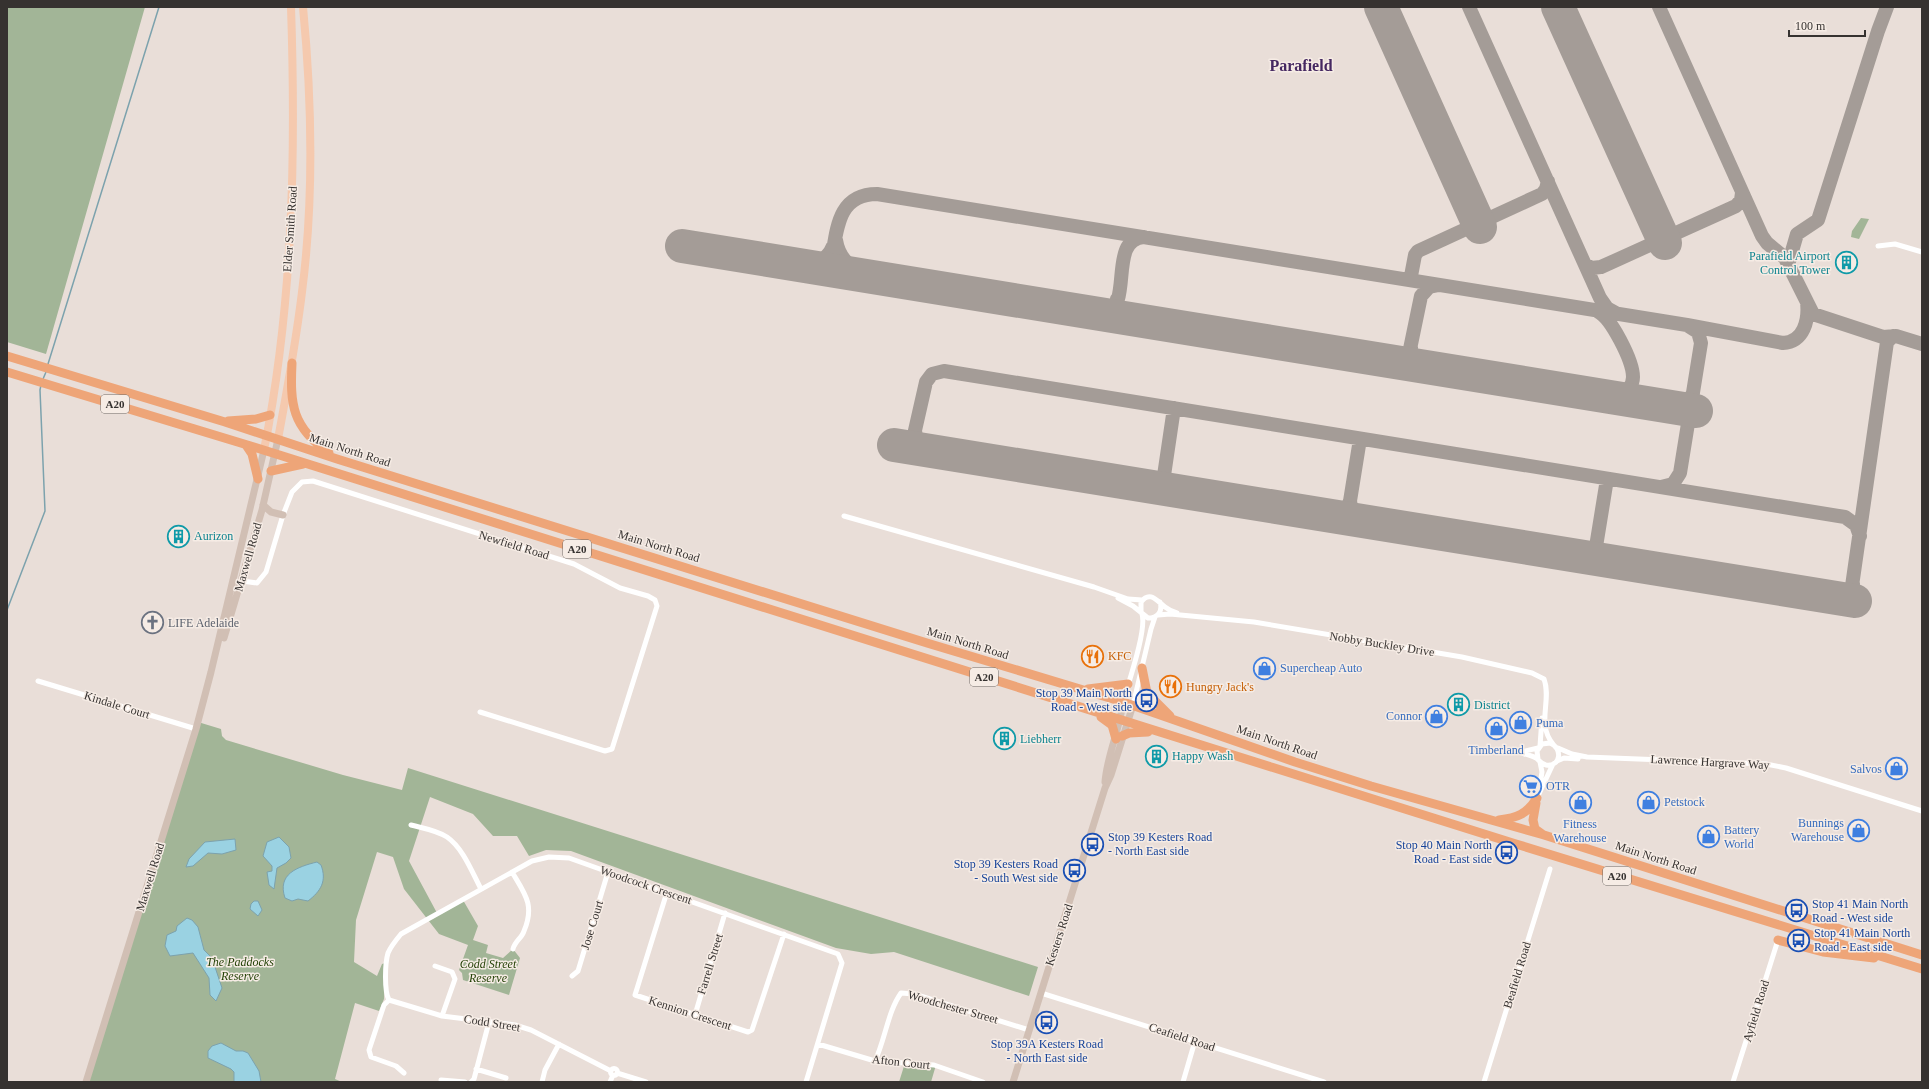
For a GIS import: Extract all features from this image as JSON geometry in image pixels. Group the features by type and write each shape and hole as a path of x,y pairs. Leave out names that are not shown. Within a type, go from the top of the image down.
{"highway":[{"name":"Main North Road","path":"7,356 225,422 337,459 927,643 1133,705 1340,776 1544,835 1922,955"},
{"path":"292,363 292,404 299,424 315,443 337,459"},
{"name":"Main North Road","path":"7,372 264,450 1157,732 1922,970"},
{"path":"225,422 256,419 270,415"},
{"path":"246,445 252,454 258,479"},
{"path":"271,471 305,464"},
{"path":"1142,668 1147,693 1174,719"},
{"path":"1081,689 1128,684"},
{"path":"1094,712 1112,725 1119,738 1129,733 1157,732"},
{"path":"1495,821 1519,817 1527,811 1538,796"},
{"path":"1538,796 1533,820 1535,829 1544,835"},
{"path":"1778,940 1830,953 1891,960"}],"main road":[{"name":"Elder Smith Road","path":"264,450 284,314 293,175 294,90 291,7"},
{"path":"292,32 304,11 295,7"},
{"name":"Elder Smith Road","path":"278,439 292,363 302,291 309,179 309,104 304,11"}],"street":[{"path":"1878,246 1895,244 1922,252"},
{"name":"Maxwell Road","path":"211,672 242,581 263,505 278,439"},
{"name":"Maxwell Road","path":"86,1082 196,729 246,529 264,450"},
{"name":"Newfield Road","path":"242,581 256,583 266,572 283,515 292,492 302,482 313,481 574,564 620,588 648,596 655,600 657,606 612,749 605,751 480,712"},
{"path":"263,505 271,512 283,515"},
{"path":"844,516 1109,592 1128,599 1142,600 1151,596 1160,602 1161,608 1156,616 1148,618 1109,592"},
{"path":"246,529 255,532"},
{"path":"234,578 242,581"},
{"path":"1141,613 1140,604 1142,600"},
{"name":"Nobby Buckley Drive","path":"1160,602 1170,610 1182,615"},
{"name":"Kesters Road","path":"1124,721 1123,702 1140,640 1143,618 1141,613"},
{"name":"Nobby Buckley Drive","path":"1156,616 1182,615 1254,622 1462,657 1532,673 1544,679 1546,685 1544,714 1545,731 1553,744"},
{"name":"Kesters Road","path":"1013,1082 1105,788 1111,775 1124,721 1133,705 1151,629 1156,616"},
{"name":"Kindale Court","path":"38,681 196,729"},
{"name":"Nobby Buckley Drive","path":"1539,747 1541,721 1544,714"},
{"path":"1538,796 1559,754 1558,748 1547,742 1539,747 1518,752 1545,765 1554,763"},
{"path":"1538,796 1542,772 1536,754 1539,747"},
{"name":"Lawrence Hargrave Way","path":"1558,748 1572,754 1587,757"},
{"name":"Lawrence Hargrave Way","path":"1554,763 1564,758 1587,757 1766,764 1786,768 1922,811"},
{"path":"411,824 438,832 447,837 458,848 481,889"},
{"name":"Woodcock Crescent","path":"389,1000 386,994 387,959 395,941 408,930 532,861 549,857 569,858 838,954 842,958 842,963 806,1082"},
{"name":"Beafield Road","path":"1484,1082 1550,869"},
{"path":"512,872 526,896 530,914 524,933 515,942 513,949"},
{"name":"Jose Court","path":"572,976 578,971 608,872"},
{"name":"Kennion Crescent","path":"667,892 635,995 748,1032 752,1030 784,934"},
{"name":"Farrell Street","path":"695,1015 726,913"},
{"name":"Ayfield Road","path":"1734,1082 1778,940"},
{"path":"435,966 452,972 455,979 442,1016"},
{"name":"Woodchester Street","path":"875,1061 883,1044 895,1002 901,992 914,994 1029,1030"},
{"name":"Ceafield Road","path":"1041,992 1314,1081 1324,1082"},
{"path":"389,1000 384,1005 369,1050 371,1057 396,1066 404,1073"},
{"name":"Codd Street","path":"389,1000 442,1016 515,1025 531,1030 614,1073 646,1082"},
{"path":"471,1082 474,1079 489,1022"},
{"path":"1183,1082 1195,1041"},
{"path":"542,1082 545,1070 559,1044"},
{"name":"Afton Court","path":"818,1044 875,1061 934,1064 983,1082"},
{"path":"476,1069 506,1078"},
{"path":"610,1082 614,1073"},
{"path":"441,1080 465,1082"}],"green space":[{"path":"7,7 145,7 46,354 7,342"},
{"path":"1861,218 1869,219 1859,239 1851,237 1852,231"},
{"name":"The Paddocks Reserve","path":"198,722 221,729 222,736 226,740 343,775 402,790 408,768 1038,967 1029,996 894,952 871,954 836,948 571,851 546,850 529,856 517,836 493,836 473,814 430,797 409,861 437,913 463,900 478,926 473,940 488,945 486,953 503,958 513,949 520,958 509,995 463,980 462,973 459,970 468,945 439,934 404,889 393,857 377,852 356,920 354,962 377,976 382,964 385,963 384,999 379,1011 355,1003 335,1079 342,1082 87,1082"},
{"path":"905,1063 936,1065 931,1082 899,1082"}],"water":[{"path":"279,837 289,847 291,858 277,868 274,889 269,885 267,872 272,871 272,866 263,856 267,842"},
{"path":"235,839 236,850 222,854 208,853 193,866 186,867 189,859 205,842"},
{"path":"317,862 321,865 323,871 323,881 316,893 308,901 298,899 292,901 285,898 283,890 286,877 302,866"},
{"path":"254,901 258,901 262,910 258,916 250,909 251,904"},
{"path":"187,918 192,920 198,927 204,950 212,958 222,988 216,1001 210,995 209,978 193,953 170,956 165,946 167,935 176,931 177,926"},
{"path":"221,1043 236,1051 248,1053 259,1071 261,1082 234,1082 234,1072 231,1069 208,1058 208,1051 212,1046"}],"waterway":[{"path":"48,364 159,7"},
{"path":"43,379 46,372"},
{"path":"7,610 45,511 41,385"}],"taxiway":[{"path":"1469,7 1600,298 1607,308 1616,313"},
{"path":"1659,7 1762,236 1767,243 1785,258 1813,314 1883,337 1896,336 1922,344"},
{"path":"1788,265 1797,234 1818,220 1887,7"},
{"path":"1405,279 1411,276 1415,255 1418,251 1542,194 1546,189 1548,181"},
{"path":"1464,193 1472,212 1471,221 1465,229"},
{"path":"1585,264 1591,268 1601,267 1736,206 1741,200 1742,193"},
{"path":"832,257 838,224 847,206 864,195 877,194 1687,325 1783,343 1796,339 1804,329 1807,316 1807,302"},
{"path":"1649,209 1661,230 1665,233 1675,234"},
{"path":"1048,305 1101,314 1114,308 1118,298 1123,260 1127,249 1133,241 1144,237"},
{"path":"836,240 840,253 846,262 855,269 877,277 913,284"},
{"path":"755,258 788,264 810,264 827,256 833,246"},
{"path":"1439,285 1429,287 1421,296 1410,349 1411,357 1420,365 1476,375"},
{"path":"1117,299 1120,309 1129,317 1183,327"},
{"path":"1564,389 1600,396 1614,396 1625,392 1632,383 1632,370 1620,340 1609,322 1597,311"},
{"path":"1661,487 1673,484 1680,473 1701,343 1698,332 1687,325"},
{"path":"1850,600 1887,342 1893,336"},
{"path":"1339,353 1395,360 1405,356 1411,348"},
{"path":"911,448 926,382 932,374 944,371 1845,517 1856,525 1860,536"},
{"path":"1631,400 1656,405 1674,406 1682,404 1688,400 1693,393"},
{"path":"1162,489 1174,408"},
{"path":"915,430 916,438 925,448 939,453 961,456"},
{"path":"1308,512 1332,515 1338,514 1347,507 1350,501 1360,439"},
{"path":"1594,559 1607,479"},
{"path":"1350,501 1351,508 1358,517 1387,525"},
{"path":"1834,598 1846,594 1853,584"}],"runway":[{"path":"1381,7 1480,227"},
{"path":"1558,7 1665,243"},
{"path":"682,246 1696,411"},
{"path":"894,445 1855,601"}],"place":[{"name":"Parafield Airport Control Tower","path":"1846,263"},
{"name":"Aurizon","path":"179,536"},
{"name":"LIFE Adelaide","path":"152,623"},
{"name":"KFC","path":"1092,656"},
{"name":"Supercheap Auto","path":"1265,668"},
{"name":"Hungry Jack's","path":"1171,687"},
{"name":"Stop 39 Main North Road - West side","path":"1147,700"},
{"name":"District","path":"1458,705"},
{"name":"Connor","path":"1437,716"},
{"name":"Puma","path":"1521,723"},
{"name":"Timberland","path":"1496,729"},
{"name":"Liebherr","path":"1005,739"},
{"name":"Happy Wash","path":"1157,756"},
{"name":"Salvos","path":"1897,769"},
{"name":"OTR","path":"1531,786"},
{"name":"Petstock","path":"1648,802"},
{"name":"Fitness Warehouse","path":"1580,803"},
{"name":"Bunnings Warehouse","path":"1859,830"},
{"name":"Battery World","path":"1709,837"},
{"name":"Stop 39 Kesters Road - North East side","path":"1092,844"},
{"name":"Stop 40 Main North Road - East side","path":"1507,852"},
{"name":"Stop 39 Kesters Road - South West side","path":"1074,871"},
{"name":"Stop 41 Main North Road - West side","path":"1797,911"},
{"name":"Stop 41 Main North Road - East side","path":"1799,940"},
{"name":"Stop 39A Kesters Road - North East side","path":"1047,1023"}],"district":[{"name":"Parafield","path":"1301,65"}],"park label":[{"name":"Codd Street Reserve","path":"488,971"}]}
